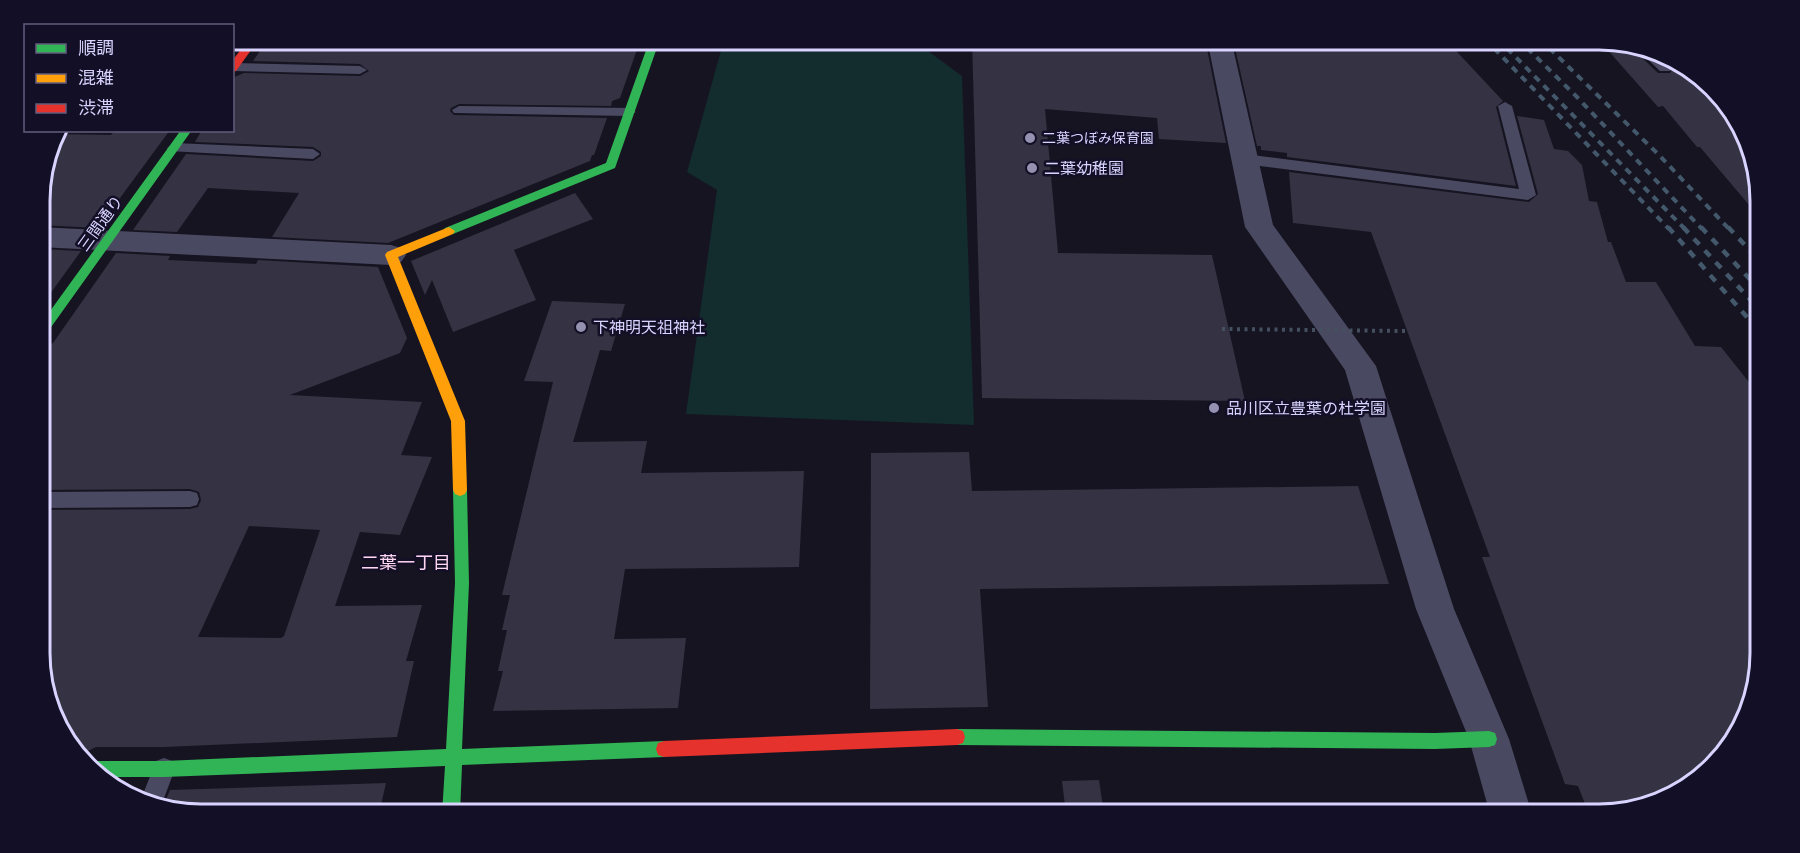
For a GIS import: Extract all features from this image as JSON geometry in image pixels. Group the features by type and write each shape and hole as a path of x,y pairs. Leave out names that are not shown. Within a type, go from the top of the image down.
{"street":[{"path":"234,67 246,50"},
{"path":"50,238 391,255 611,165 651,50"},
{"path":"1221,50 1259,226 1360,366 1435,609 1489,739 1508,803"},
{"name":"三間通り","path":"50,320 186,132"},
{"path":"391,255 458,421 462,583 452,804"},
{"path":"105,769 164,769 962,737 1423,741 1489,739"}],"lane":[{"path":"1658,62 1665,68"},
{"path":"234,68 360,70"},
{"path":"1245,159 1528,195 1505,106"},
{"path":"459,110 629,112"},
{"path":"174,148 313,153"},
{"path":"50,500 190,499"},
{"path":"154,796 164,769"}],"path":[{"path":"1222,329 1405,331"}],"green space":[{"path":"721,50 928,51 962,76 974,425 686,414 717,190 687,172"}],"building":[{"path":"261,50 637,50 620,98 612,101 611,106 459,104 451,108 450,111 454,115 607,118 590,161 388,243 272,237 299,193 208,188 177,232 133,230 186,154 313,161 321,156 321,152 313,147 195,142 201,132 234,132 234,77 244,73 360,76 369,71 360,64 253,61"},
{"path":"972,50 1207,50 1226,143 1159,139 1157,118 1045,109 1058,253 1212,255 1245,401 982,398"},
{"path":"1235,50 1455,50 1503,101 1496,107 1516,186 1287,157 1287,153 1261,150 1261,146 1257,146"},
{"path":"1608,50 1639,55 1658,73 1670,73 1673,69 1675,70 1692,81 1719,108 1739,143 1745,161 1750,206 1663,106 1658,107"},
{"path":"1517,116 1544,120 1554,149 1568,151 1582,165 1589,201 1597,202 1608,242 1611,242 1626,282 1656,282 1695,346 1721,347 1750,383 1750,663 1748,682 1739,710 1730,728 1719,745 1699,766 1666,788 1629,801 1585,803 1578,786 1565,784 1482,557 1490,557 1371,232 1293,223 1289,172 1529,202 1538,194"},
{"path":"113,132 169,132 98,228 50,226 51,181 55,161 65,134 111,135"},
{"path":"575,193 593,219 514,250 536,300 453,332 432,280 425,295 411,261"},
{"path":"50,249 81,251 50,294"},
{"path":"116,253 170,256 168,260 256,264 258,260 378,267 407,338 400,353 290,395 422,402 401,455 432,457 400,535 360,532 335,606 422,605 406,661 414,661 397,737 164,747 96,747 87,751 81,745 61,710 51,672 50,510 190,509 198,507 201,500 199,492 190,489 50,490 50,344","holes":["249,526 320,530 284,636 281,638 198,637"]},
{"path":"552,301 625,304 611,351 600,350 573,442 647,441 641,473 804,471 799,567 625,569 614,639 686,638 678,708 493,711 503,671 498,671 507,630 502,630 510,595 502,595 553,382 524,381"},
{"path":"969,452 972,491 1358,486 1389,584 980,589 988,707 870,709 871,453"},
{"path":"1099,780 1102,803 1065,803 1062,781"},
{"path":"386,783 381,804 200,804 166,800 170,790"}],"railway":[{"path":"1496,50 1669,229"},
{"path":"1509,50 1685,229"},
{"path":"1529,50 1702,229"},
{"path":"1551,50 1660,156 1729,229"},
{"path":"1668,227 1750,321"},
{"path":"1683,227 1750,299"},
{"path":"1701,227 1750,279"},
{"path":"1728,227 1750,250"}],"traffic: fast":[{"path":"449,231 611,165 651,50"},
{"path":"50,320 186,132"},
{"path":"451,804 462,583 460,490"},
{"path":"957,737 1435,741 1489,739"},
{"path":"105,769 164,769 664,749"}],"traffic: slow":[{"path":"449,231 391,255 458,421 460,490"}],"traffic: jam":[{"path":"234,66 246,50"},
{"path":"664,749 957,737"}],"place":[{"name":"二葉つぼみ保育園","path":"1030,138"},
{"name":"二葉幼稚園","path":"1032,168"},
{"name":"下神明天祖神社","path":"581,327"},
{"name":"品川区立豊葉の杜学園","path":"1214,408"}],"district":[{"name":"二葉一丁目","path":"406,562"}]}
